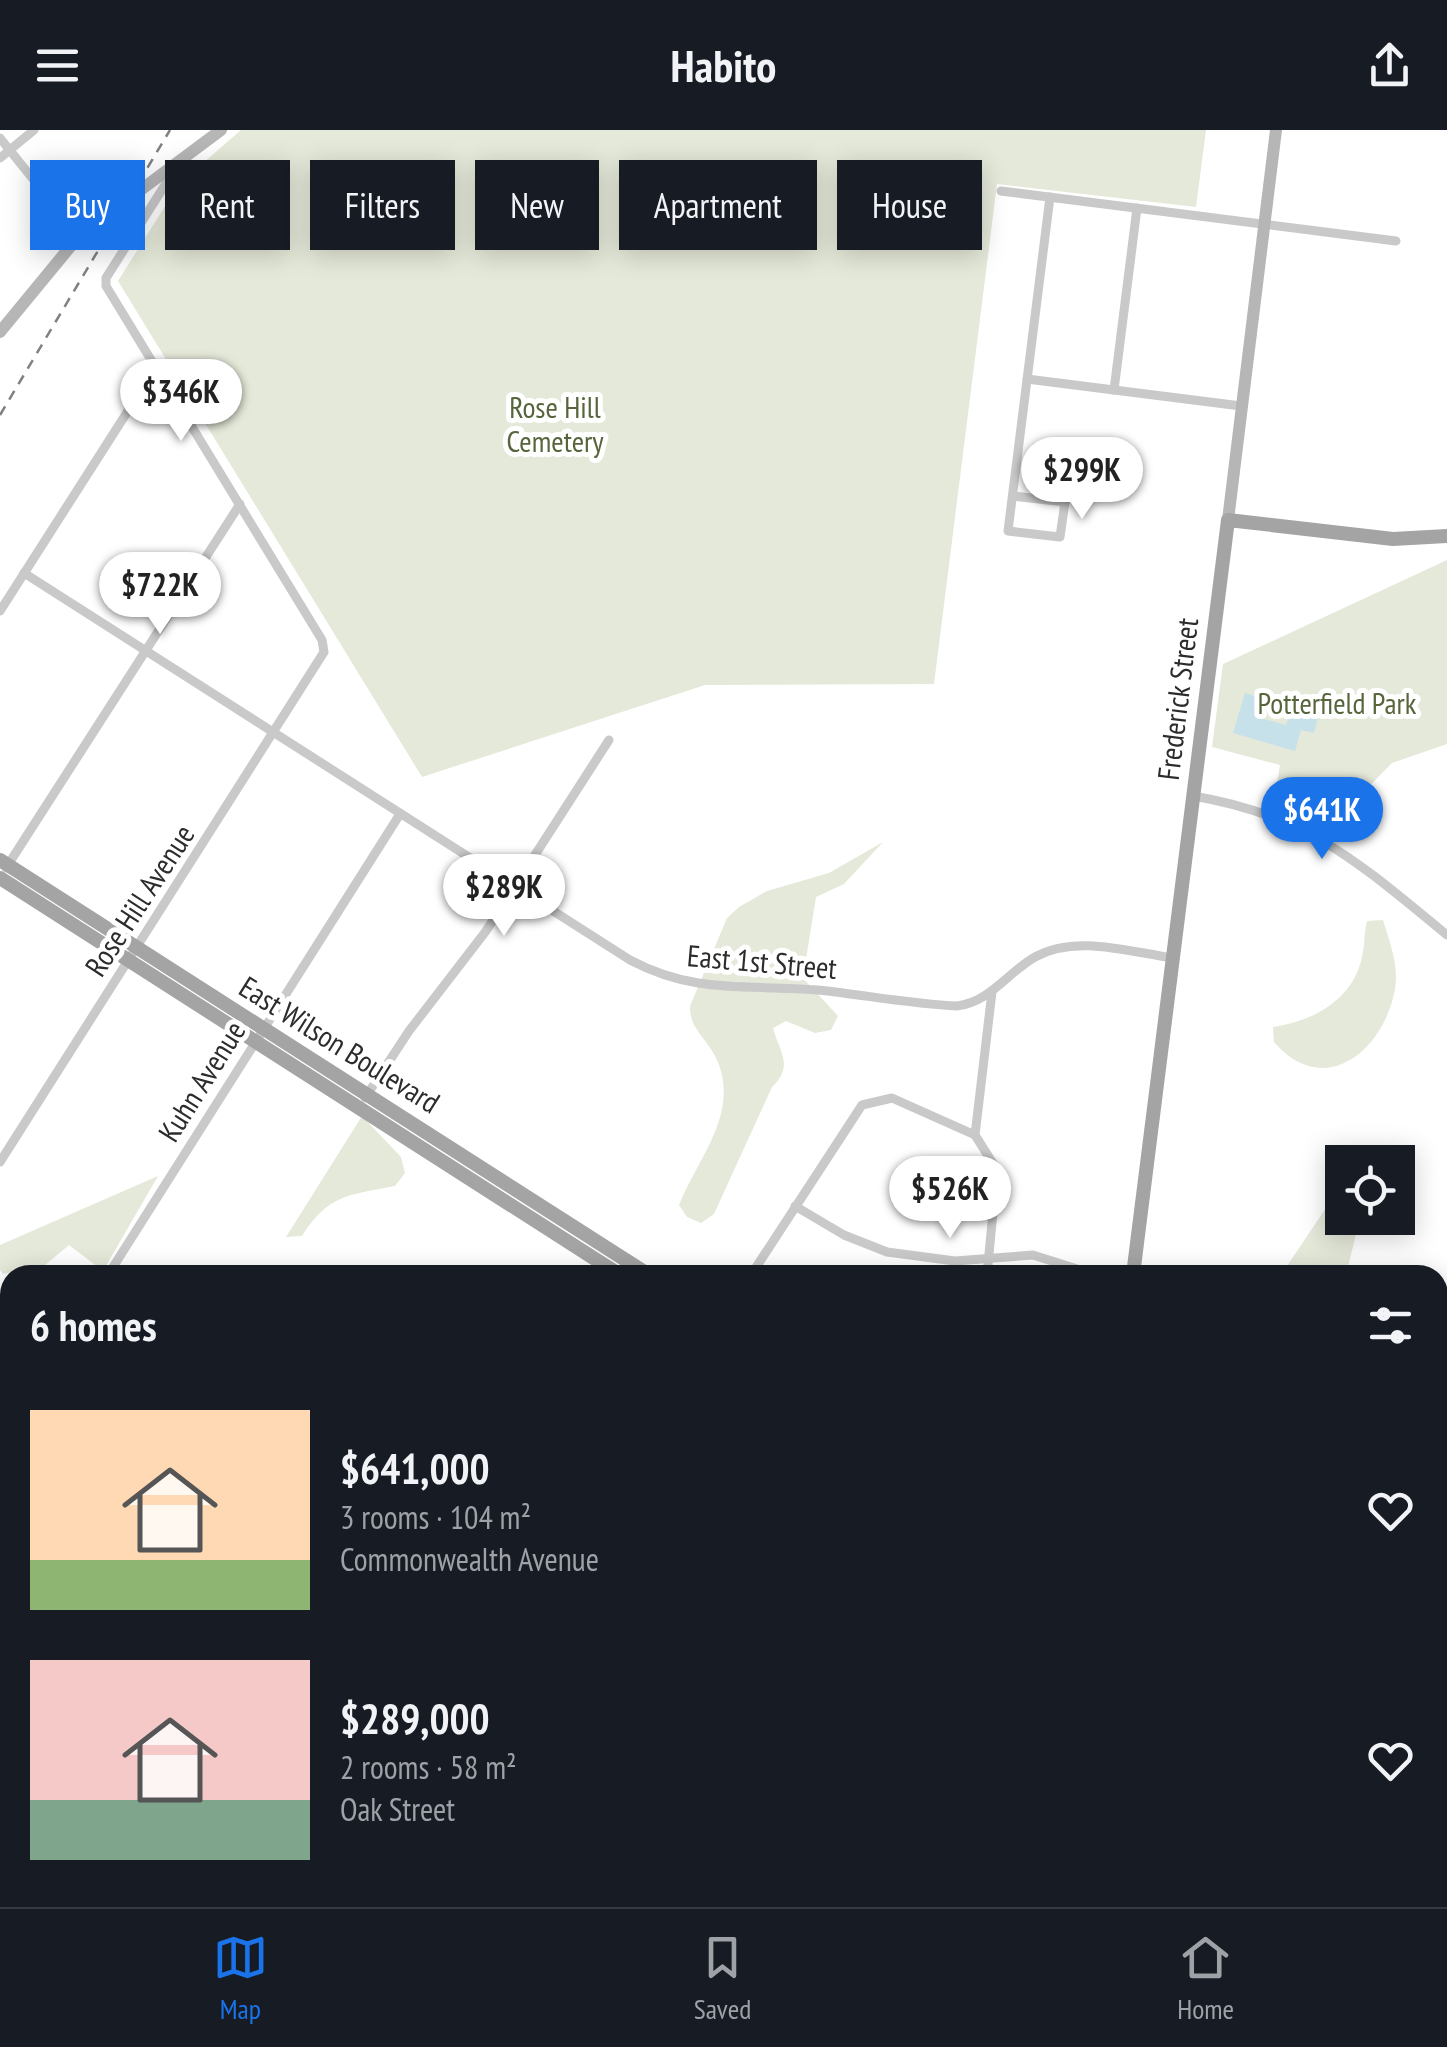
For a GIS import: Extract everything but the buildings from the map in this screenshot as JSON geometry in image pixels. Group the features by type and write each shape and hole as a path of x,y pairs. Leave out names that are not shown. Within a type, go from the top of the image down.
{"main road":[{"path":"184,160 222,130"},
{"name":"Frederick Street","path":"1134,1265 1276,130"},
{"path":"0,332 67,250"},
{"path":"1228,520 1393,539 1447,536"},
{"name":"East Wilson Boulevard","path":"2,871 260,1035 358,1108 604,1265"},
{"name":"East Wilson Boulevard","path":"260,1035 368,1094 633,1265"}],"street":[{"path":"0,158 34,130"},
{"path":"0,138 30,175"},
{"path":"145,216 165,186"},
{"path":"1002,191 1396,241"},
{"path":"1013,496 1065,502 1060,538 1008,531 1050,197"},
{"path":"1114,390 1137,208"},
{"path":"2,871 240,504 105,282 124,250"},
{"path":"0,611 156,368"},
{"path":"1028,379 1242,406"},
{"name":"Rose Hill Avenue","path":"0,1162 320,664 322,640 240,504"},
{"name":"East 1st Street","path":"24,573 630,960 684,983 811,990 957,1006 992,992 1029,961 1062,947 1173,958"},
{"path":"358,1108 515,886 609,740"},
{"path":"1193,796 1260,809 1304,827 1447,935"},
{"name":"Kuhn Avenue","path":"114,1265 400,814"},
{"path":"974,1135 992,992"},
{"path":"757,1265 854,1114 872,1100 892,1098 974,1135 997,1170 989,1265"},
{"path":"795,1206 844,1235 888,1252 930,1260 1033,1255 1064,1265"}],"green space":[{"name":"Rose Hill Cemetery","path":"241,130 1206,130 1196,207 997,184 934,684 705,685 422,777 118,281 137,250 145,250 145,238 165,206 165,250 290,250 290,160 207,160"},
{"name":"Potterfield Park","path":"1447,560 1447,744 1392,763 1327,829 1274,802 1280,765 1212,747 1223,664"},
{"path":"883,842 844,884 816,897 803,978 838,1016 831,1030 815,1033 786,1021 773,1028 784,1066 779,1079 714,1214 701,1223 687,1217 679,1205 714,1134 724,1098 717,1060 696,1028 690,1006 727,918 767,891 829,873"},
{"path":"1383,920 1396,980 1389,1011 1378,1032 1349,1060 1331,1067 1312,1067 1293,1059 1274,1042 1273,1027 1318,1013 1343,994 1359,968 1367,921"},
{"path":"362,1116 401,1157 405,1173 395,1186 331,1204 302,1236 286,1237"},
{"path":"158,1176 106,1265 95,1265 69,1245 45,1265 0,1265 0,1245"},
{"path":"1325,1209 1325,1235 1356,1235 1348,1265 1288,1265"}],"water":[{"path":"1245,693 1262,698 1257,717 1286,725 1291,710 1318,718 1314,733 1301,730 1295,751 1233,733"}],"railway":[{"path":"0,415 170,130"}]}
